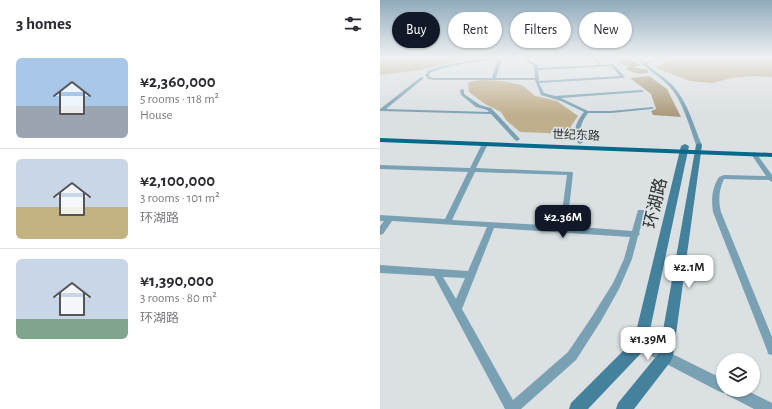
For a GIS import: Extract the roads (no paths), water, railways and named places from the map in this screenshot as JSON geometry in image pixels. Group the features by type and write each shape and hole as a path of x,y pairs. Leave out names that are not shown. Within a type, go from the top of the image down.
{"main road":[{"name":"世纪东路","path":"380,134 580,142 772,155"},
{"name":"世纪东路","path":"380,140 485,144 685,148"},
{"name":"环湖路","path":"640,344 685,148"},
{"name":"世纪东路","path":"698,149 772,148"},
{"path":"624,409 666,356 698,149"},
{"path":"577,409 640,344"}],"street":[{"path":"428,76 432,79 536,80 623,77 622,76"},
{"path":"536,76 536,80 542,94 566,101 587,112 611,112 652,108"},
{"path":"658,76 666,81 675,91 698,149"},
{"path":"381,110 422,78"},
{"path":"462,90 462,94 478,106 489,109 517,139"},
{"path":"551,97 642,91"},
{"path":"381,110 493,113"},
{"path":"580,142 578,137 578,128 582,118 587,112"},
{"path":"447,222 474,170 485,144"},
{"path":"754,154 772,179"},
{"path":"380,167 570,173 563,230"},
{"path":"772,179 724,176 721,178 717,187 714,200 717,212 772,350"},
{"path":"436,272 512,409 572,356 597,318 616,286 628,259 641,212"},
{"path":"380,218 636,234"},
{"path":"380,232 390,219"},
{"path":"457,309 491,226"},
{"path":"380,269 471,275"},
{"path":"640,344 716,382"},
{"path":"745,397 768,409"}]}
